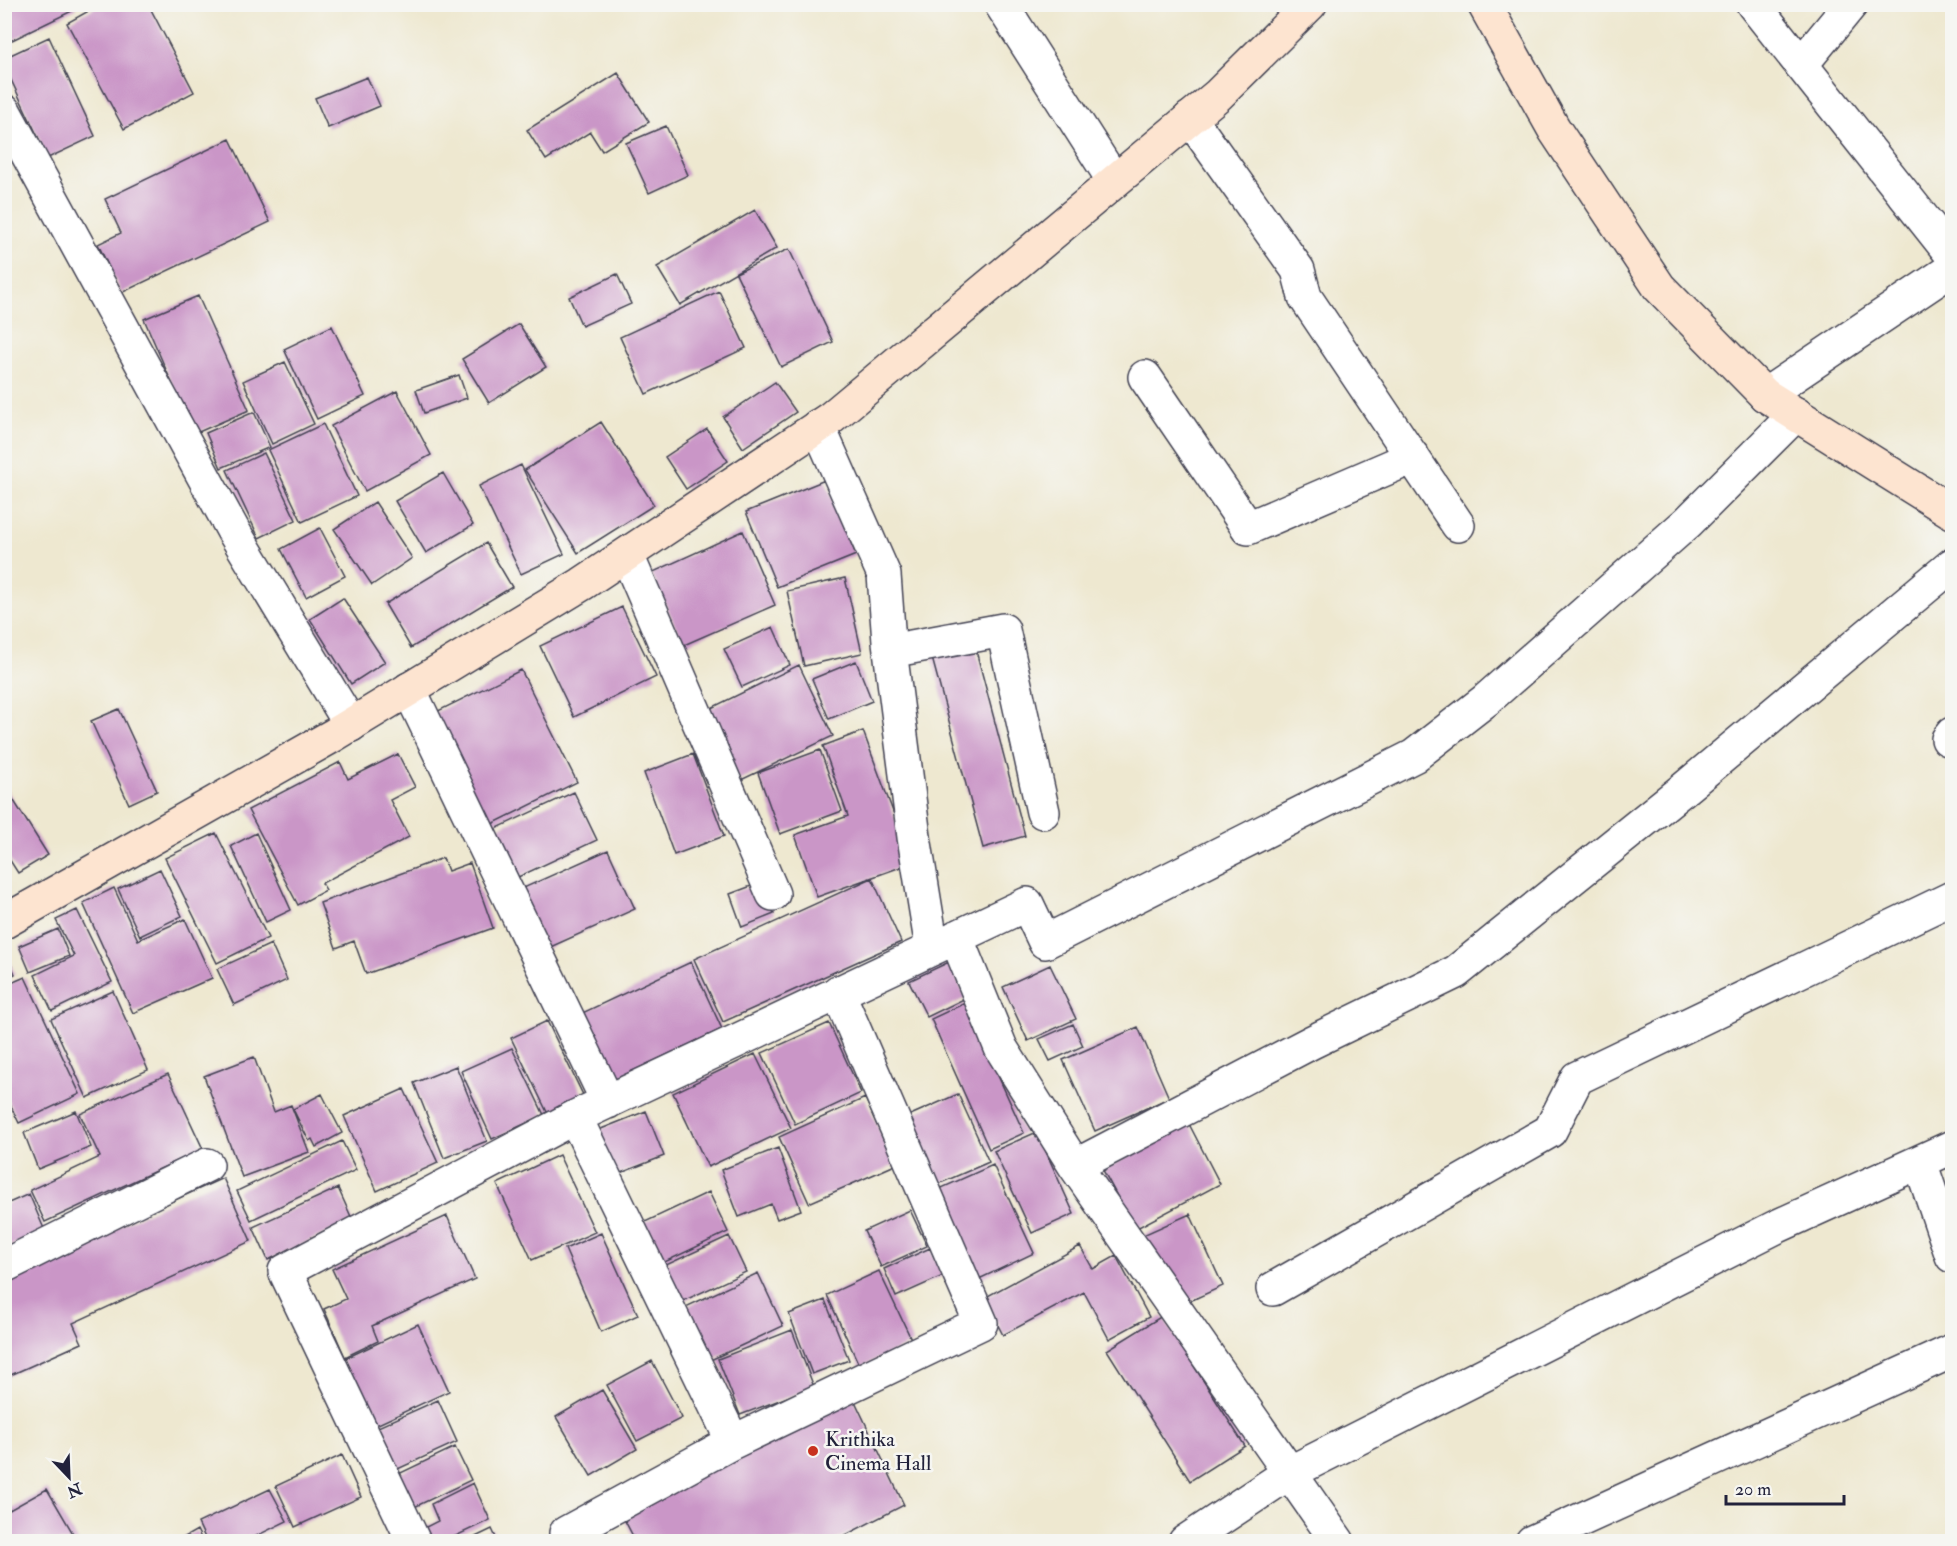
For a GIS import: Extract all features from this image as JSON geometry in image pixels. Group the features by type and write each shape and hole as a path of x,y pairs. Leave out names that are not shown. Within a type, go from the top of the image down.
{"street":[{"path":"1001,4 1114,181"},
{"path":"4,922 351,725 627,555 818,426 1218,95 1310,4"},
{"path":"1484,4 1554,129 1659,287 1765,395 1953,512"},
{"path":"1753,4 1953,255"},
{"path":"1801,65 1851,4"},
{"path":"4,111 234,532 351,725"},
{"path":"1190,118 1298,270 1305,297 1458,525"},
{"path":"1765,395 1953,269"},
{"path":"1145,377 1248,528 1413,457"},
{"path":"414,1542 285,1271 575,1117 1027,904 1045,942 1414,756 1486,700 1679,530 1796,414"},
{"path":"818,426 884,575 890,651 914,837 944,943 1001,1048 1075,1166 1338,1542"},
{"path":"627,555 773,894"},
{"path":"1075,1166 1312,1042 1456,972 1686,787 1953,565"},
{"path":"890,651 1003,630 1043,812"},
{"path":"410,689 608,1102"},
{"path":"1273,1289 1550,1131 1577,1078 1953,898"},
{"path":"570,1542 566,1533 733,1442 981,1323 838,992"},
{"path":"575,1117 733,1442"},
{"path":"1185,1542 1289,1473 1778,1226 1953,1147"},
{"path":"1920,1162 1953,1256"},
{"path":"4,1266 207,1165"},
{"path":"1532,1542 1953,1351"}],"building":[{"path":"4,4 73,4 76,9 4,44"},
{"path":"101,4 148,4 194,92 124,129 67,23"},
{"path":"49,37 95,136 48,158 4,65 4,58"},
{"path":"618,73 649,122 602,151 590,132 546,160 527,130"},
{"path":"367,77 380,106 328,128 315,98"},
{"path":"666,126 688,175 649,193 626,143"},
{"path":"230,139 270,222 121,293 98,244 121,233 105,199"},
{"path":"755,210 777,248 680,305 657,267"},
{"path":"789,249 833,342 781,367 736,273"},
{"path":"617,274 631,304 582,326 569,297"},
{"path":"719,291 746,348 646,394 620,337"},
{"path":"198,296 249,410 194,434 144,319"},
{"path":"519,324 546,367 489,403 462,359"},
{"path":"332,326 365,396 317,419 284,349"},
{"path":"285,362 314,424 272,444 243,381"},
{"path":"459,375 467,398 424,413 416,390"},
{"path":"775,382 796,412 743,448 723,417"},
{"path":"397,391 431,455 365,491 331,426"},
{"path":"254,412 270,447 221,468 206,433"},
{"path":"601,422 654,505 578,553 525,470"},
{"path":"323,424 357,496 302,522 268,450"},
{"path":"707,429 728,461 686,489 665,457"},
{"path":"264,453 296,520 259,538 227,470"},
{"path":"521,465 564,554 521,574 479,486"},
{"path":"443,473 473,525 426,553 395,501"},
{"path":"825,480 856,555 777,587 746,512"},
{"path":"375,502 412,558 372,585 334,529"},
{"path":"320,528 345,576 306,597 281,549"},
{"path":"743,531 775,605 684,645 651,573"},
{"path":"486,543 512,587 411,648 385,604"},
{"path":"845,578 862,653 804,666 787,591"},
{"path":"343,598 385,662 351,684 310,619"},
{"path":"622,607 656,677 574,717 540,646"},
{"path":"773,627 790,665 742,687 724,649"},
{"path":"974,643 1025,836 983,848 931,654"},
{"path":"856,661 872,701 829,719 812,679"},
{"path":"799,665 833,736 739,781 705,711"},
{"path":"521,670 577,782 488,826 432,714"},
{"path":"119,709 157,791 129,804 91,721"},
{"path":"863,731 912,863 817,897 795,835 848,816 823,746"},
{"path":"820,750 842,811 780,834 758,773"},
{"path":"398,754 415,787 390,800 409,837 322,883 326,890 298,905 248,810 340,762 348,779"},
{"path":"693,754 724,836 674,855 644,773"},
{"path":"4,785 48,855 18,873 4,851"},
{"path":"574,792 597,840 516,878 493,830"},
{"path":"216,833 268,938 217,963 165,858"},
{"path":"256,833 291,910 266,922 231,846"},
{"path":"608,850 635,909 546,949 519,890"},
{"path":"443,858 448,871 470,863 493,928 366,974 354,941 336,948 320,903"},
{"path":"160,869 182,916 140,936 118,889"},
{"path":"872,878 901,942 723,1022 694,959"},
{"path":"762,882 774,914 742,927 730,894"},
{"path":"114,888 138,940 185,919 212,978 133,1013 83,903"},
{"path":"77,910 112,982 52,1011 35,975 74,956 56,920"},
{"path":"58,929 69,956 30,972 19,946"},
{"path":"271,944 287,980 234,1005 217,969"},
{"path":"5,952 15,974 5,979"},
{"path":"691,962 722,1029 609,1082 578,1015"},
{"path":"949,962 966,998 927,1017 909,981"},
{"path":"1050,965 1076,1019 1028,1041 1003,987"},
{"path":"25,977 80,1094 19,1123 4,1092 4,986"},
{"path":"113,991 148,1070 87,1098 51,1019"},
{"path":"965,1003 1024,1133 989,1149 931,1019"},
{"path":"547,1021 584,1097 548,1114 511,1038"},
{"path":"829,1023 861,1093 795,1124 762,1053"},
{"path":"1073,1024 1083,1046 1050,1061 1039,1039"},
{"path":"1138,1027 1169,1098 1095,1131 1063,1060"},
{"path":"512,1048 544,1115 492,1139 461,1071"},
{"path":"755,1054 791,1128 708,1167 673,1093"},
{"path":"254,1057 274,1112 291,1105 309,1152 242,1177 204,1076"},
{"path":"456,1066 487,1141 444,1158 414,1083"},
{"path":"168,1074 203,1149 45,1222 30,1190 100,1157 80,1114"},
{"path":"404,1089 438,1163 377,1191 344,1116"},
{"path":"322,1094 342,1133 316,1147 312,1139 309,1141 293,1109"},
{"path":"958,1094 989,1162 936,1185 906,1117"},
{"path":"865,1098 895,1165 809,1203 779,1137"},
{"path":"76,1111 91,1147 38,1169 24,1133"},
{"path":"646,1111 664,1156 608,1178 591,1133"},
{"path":"1189,1124 1220,1184 1135,1229 1103,1170"},
{"path":"1037,1132 1074,1214 1032,1233 994,1151"},
{"path":"342,1141 356,1170 251,1220 237,1191"},
{"path":"778,1148 801,1210 777,1219 771,1204 739,1217 721,1170"},
{"path":"559,1155 595,1232 532,1260 497,1184"},
{"path":"993,1165 1034,1253 979,1279 937,1190"},
{"path":"223,1178 251,1241 73,1323 82,1343 4,1378 4,1278"},
{"path":"338,1188 353,1221 268,1260 253,1227"},
{"path":"709,1192 728,1232 650,1269 632,1228"},
{"path":"29,1194 45,1231 4,1249 4,1205"},
{"path":"910,1210 927,1246 881,1267 864,1231"},
{"path":"1190,1214 1223,1286 1177,1307 1143,1235"},
{"path":"447,1216 475,1279 372,1326 378,1341 345,1357 324,1309 346,1299 332,1269"},
{"path":"601,1233 638,1315 601,1332 565,1249"},
{"path":"729,1236 746,1272 670,1307 653,1271"},
{"path":"1080,1246 1093,1269 1116,1256 1149,1317 1109,1339 1084,1292 1003,1335 984,1298"},
{"path":"930,1248 943,1276 896,1297 884,1269"},
{"path":"879,1271 913,1343 860,1367 827,1295"},
{"path":"758,1273 783,1326 700,1365 675,1312"},
{"path":"825,1300 849,1360 812,1374 789,1314"},
{"path":"1162,1316 1245,1446 1190,1481 1107,1350"},
{"path":"418,1324 449,1391 374,1426 342,1360"},
{"path":"792,1330 814,1387 740,1415 718,1359"},
{"path":"652,1361 682,1418 637,1441 607,1385"},
{"path":"602,1390 637,1449 591,1476 556,1417"},
{"name":"Krithika Cinema Hall","path":"853,1397 904,1505 832,1542 636,1542 622,1515"},
{"path":"438,1400 457,1442 389,1473 369,1431"},
{"path":"455,1447 471,1480 404,1512 388,1479"},
{"path":"342,1455 361,1497 295,1527 276,1486"},
{"path":"473,1483 490,1520 443,1542 423,1542 418,1531 438,1521 431,1504"},
{"path":"47,1489 78,1542 8,1542 4,1536 4,1513"},
{"path":"270,1489 287,1521 244,1542 207,1542 198,1523"},
{"path":"492,1529 498,1542 465,1542"},
{"path":"197,1530 203,1542 176,1542"}],"place":[{"name":"Krithika Cinema Hall","path":"813,1451"}]}
